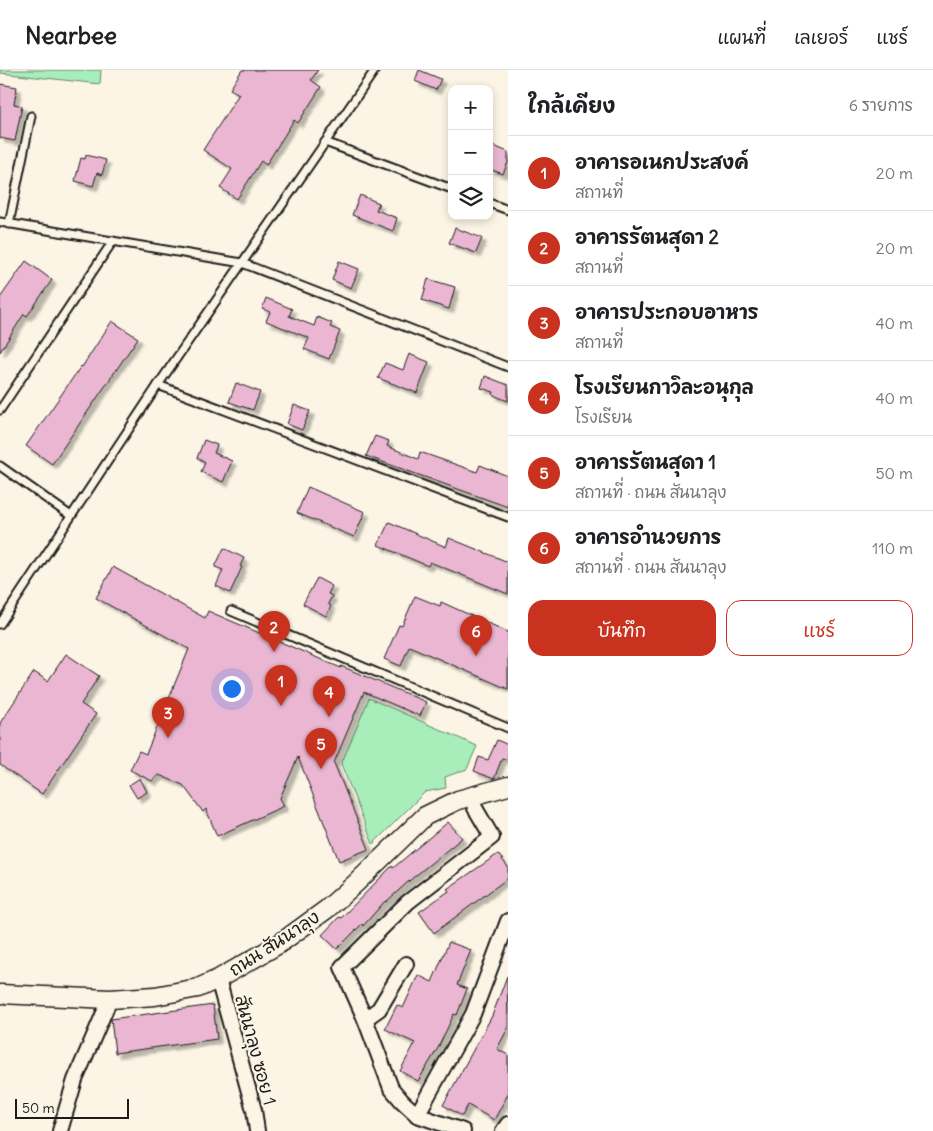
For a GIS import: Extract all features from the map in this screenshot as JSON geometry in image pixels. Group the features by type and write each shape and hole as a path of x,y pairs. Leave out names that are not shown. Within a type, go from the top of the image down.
{"street":[{"name":"ถนน สันนาลุง","path":"0,994 110,999 155,996 198,988 218,979 278,944 327,908 356,884 426,816 458,800 508,786"},
{"path":"463,1131 417,1115 391,1088 365,1019 342,967 408,902 492,837 474,808 472,796"},
{"path":"417,1115 473,1014 508,921"},
{"path":"365,1019 379,1009 406,964"},
{"name":"สันนาลุง ซอย 1","path":"218,979 254,1110 257,1131"},
{"path":"60,1131 75,1080 110,999"},
{"path":"503,1131 508,1124"}],"lane":[{"path":"0,624 158,385 375,70"},
{"path":"9,224 31,116"},
{"path":"325,142 448,188"},
{"path":"493,204 508,210"},
{"path":"0,222 242,263 508,366"},
{"path":"0,410 114,241"},
{"path":"158,385 508,517"},
{"path":"0,466 71,516"},
{"path":"231,611 508,728"}],"green space":[{"path":"0,70 101,70 100,84 0,73"},
{"path":"369,698 477,746 467,769 445,777 446,788 425,792 373,844 341,764"}],"building":[{"path":"242,70 318,70 311,80 321,87 298,123 294,120 266,165 261,161 237,199 220,188 232,169 203,150 239,94 230,89"},
{"path":"419,70 441,79 436,90 415,81"},
{"path":"0,84 17,87 14,104 22,106 15,141 0,138"},
{"path":"493,146 508,152 508,162 503,174 493,170"},
{"path":"86,155 106,160 102,175 97,173 93,186 75,181 81,158 85,159"},
{"path":"360,195 379,203 376,210 397,218 393,231 352,215"},
{"path":"455,228 482,238 476,253 449,243"},
{"path":"26,261 52,280 27,316 24,314 0,352 0,298"},
{"path":"339,261 359,269 351,288 332,280"},
{"path":"428,279 455,287 449,309 422,300"},
{"path":"266,298 292,309 289,316 314,326 317,317 332,323 330,327 340,331 329,359 304,349 309,338 266,321 270,312 262,309"},
{"path":"112,321 138,338 52,464 26,446"},
{"path":"409,354 429,362 417,393 378,378 385,363 403,370"},
{"path":"485,376 508,385 508,401 493,395 494,392 481,388"},
{"path":"236,383 260,392 253,410 229,402"},
{"path":"294,405 310,411 302,430 287,424"},
{"path":"375,436 389,441 387,446 418,459 420,452 477,472 480,465 508,476 508,507 366,456"},
{"path":"204,440 217,445 214,453 232,461 223,482 201,472 205,462 197,458"},
{"path":"308,487 365,512 354,537 297,513"},
{"path":"389,522 446,547 449,538 508,562 508,594 430,562 428,566 378,545"},
{"path":"224,548 244,558 230,593 216,586 223,570 215,567"},
{"path":"113,567 205,618 208,611 426,702 420,716 364,692 334,763 369,849 339,861 298,757 280,798 284,806 217,836 206,809 203,812 183,785 159,775 152,781 130,770 139,751 146,754 189,649 96,598"},
{"path":"317,578 332,586 328,594 332,596 328,604 331,606 326,616 303,604"},
{"path":"415,596 440,606 441,602 508,632 508,689 409,646 401,666 384,659 399,625 402,626"},
{"path":"66,654 99,676 81,704 96,714 42,794 0,765 0,723 34,672 48,681"},
{"path":"497,740 508,745 508,760 502,758 494,779 474,771 479,757 488,760"},
{"path":"140,778 147,792 137,798 129,785"},
{"path":"448,822 462,838 385,901 363,926 362,924 337,949 322,935 392,866 393,868"},
{"path":"498,854 508,867 508,878 434,933 419,912 449,891 447,889"},
{"path":"449,942 471,950 457,985 467,989 457,1015 454,1014 438,1048 418,1081 400,1071 415,1043 385,1029 397,1005 403,1008 418,975 432,982"},
{"path":"507,976 508,1028 497,1049 508,1055 508,1094 494,1120 468,1105 462,1116 443,1105 492,1016"},
{"path":"213,1005 217,1039 115,1053 111,1019"}],"place":[{"name":"อาคารรัตนสุดา 2","path":"274,652"},
{"name":"อาคารอำนวยการ","path":"476,656"},
{"name":"อาคารอเนกประสงค์","path":"281,706"},
{"name":"โรงเรียนกาวิละอนุกุล","path":"329,717"},
{"name":"อาคารประกอบอาหาร","path":"168,738"},
{"name":"อาคารรัตนสุดา 1","path":"321,769"}]}
